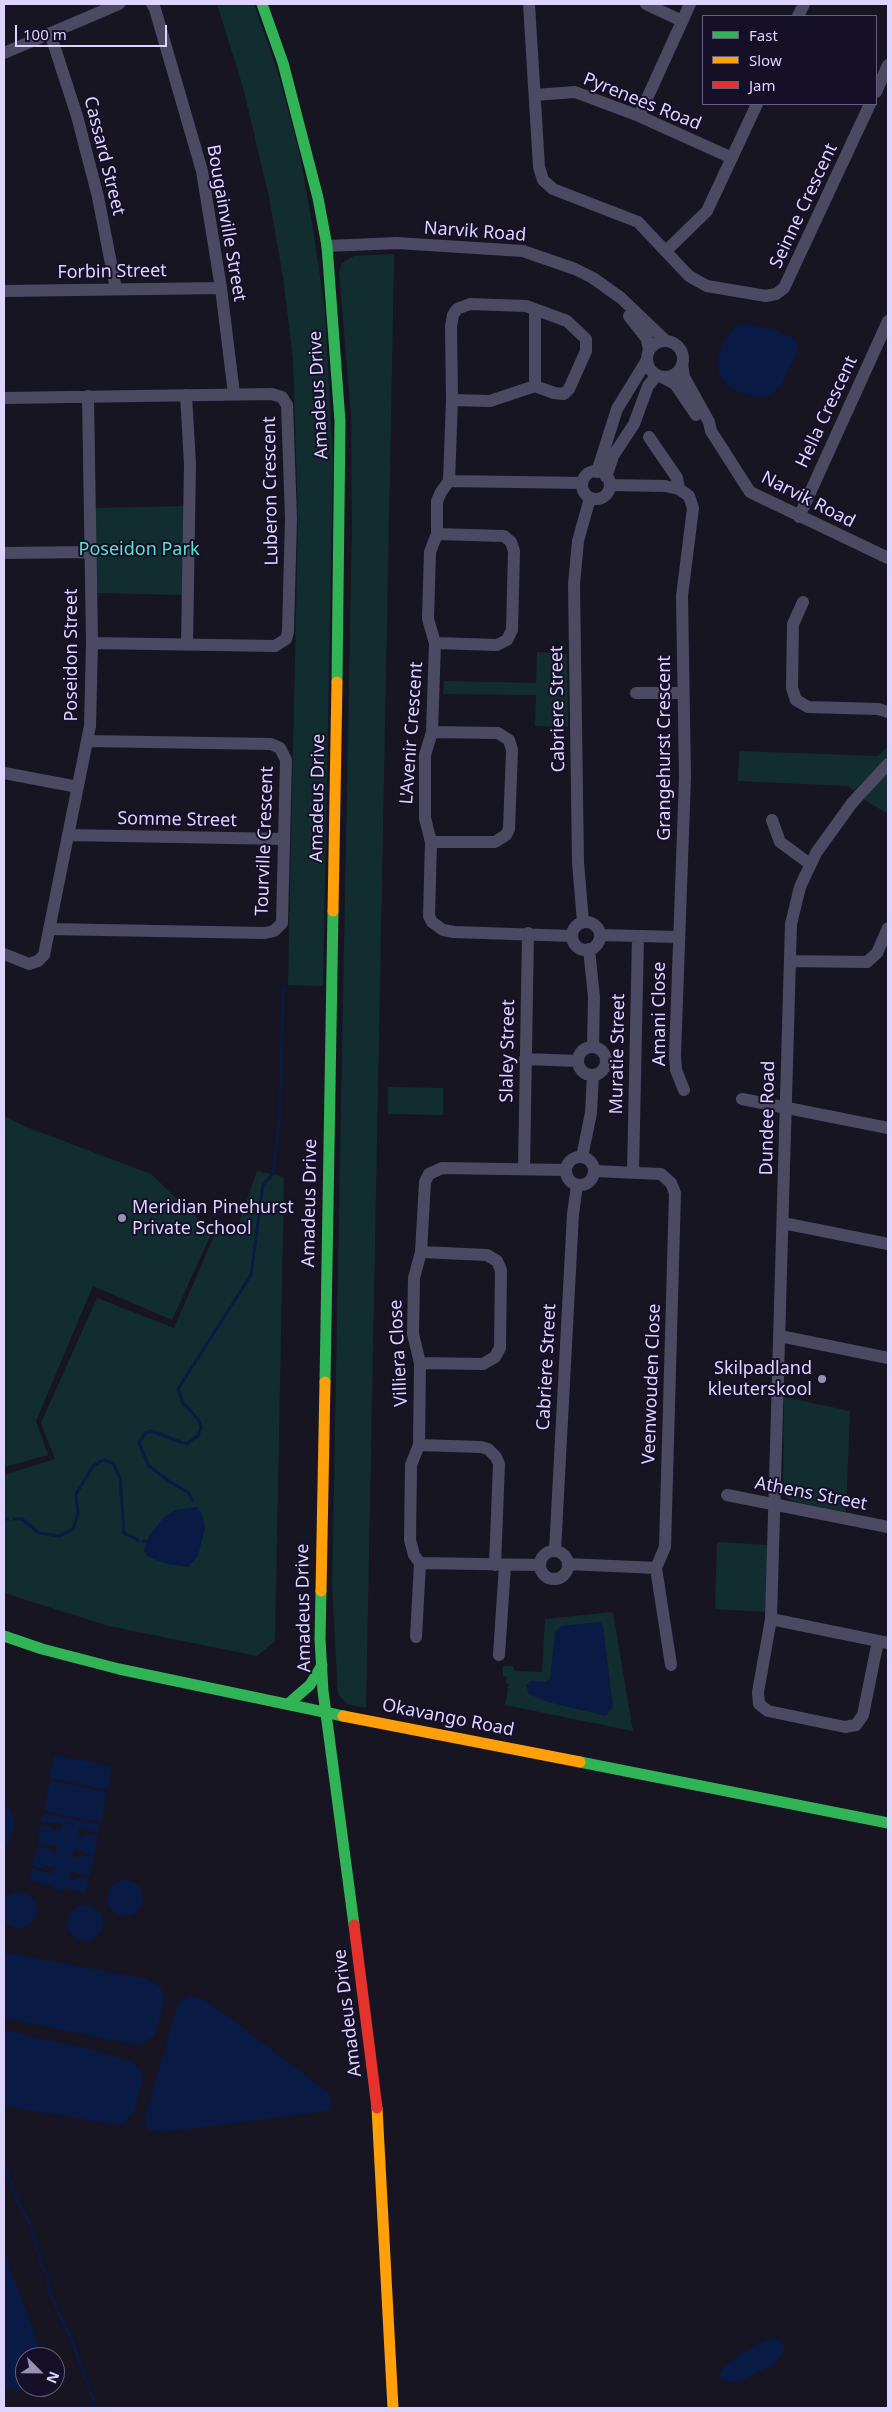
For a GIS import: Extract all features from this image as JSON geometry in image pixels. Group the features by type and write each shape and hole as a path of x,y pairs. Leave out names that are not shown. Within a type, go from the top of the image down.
{"street":[{"path":"4,53 119,4"},
{"name":"Bougainville Street","path":"152,4 202,171 222,288 234,394"},
{"name":"Amadeus Drive","path":"262,4 283,63 318,198 326,246 339,392 341,477 321,1541 322,1664 326,1712 376,2096 393,2408"},
{"name":"Seinne Crescent","path":"529,4 540,172 546,184 552,189 634,219 645,228 689,276 707,286 766,296 782,291 788,283 870,105"},
{"path":"646,4 682,21"},
{"path":"639,116 690,4"},
{"name":"Cassard Street","path":"50,33 77,116 98,198 116,289"},
{"path":"877,90 888,65"},
{"name":"Pyrenees Road","path":"535,95 575,92 639,116 732,158"},
{"path":"666,251 705,215 758,105"},
{"name":"Narvik Road","path":"326,246 397,244 522,251 575,269 593,278 621,298 666,341"},
{"name":"Forbin Street","path":"4,291 222,288"},
{"name":"Narvik Road","path":"611,292 616,302 643,334 648,355"},
{"path":"452,400 490,401 535,386 559,394 568,391 587,344 585,337 574,325 535,309 518,305 470,304 457,309 453,315 451,326 452,400 449,481 582,484"},
{"path":"535,309 535,386"},
{"name":"Hella Crescent","path":"799,517 888,321"},
{"path":"604,478 613,456 634,424 648,386 659,376 673,375 682,364 680,350 674,344 666,341 655,344 624,398 610,428 604,478 604,497 590,498 584,492 582,484 586,475 604,478 665,486 679,489"},
{"path":"648,355 650,369 659,376"},
{"name":"Narvik Road","path":"682,364 684,377 709,422 711,431 750,492 888,558"},
{"name":"Narvik Road","path":"659,376 674,384 704,426 711,431"},
{"name":"Luberon Crescent","path":"4,398 275,394 282,397 287,406 291,518 288,632 284,641 275,646 92,644"},
{"path":"186,395 190,464 186,645"},
{"name":"Poseidon Street","path":"4,954 25,963 36,962 44,955 88,741 92,709 92,644 88,396"},
{"path":"624,398 640,404"},
{"name":"Grangehurst Crescent","path":"649,437 677,478 679,489 689,496 693,508 682,596 683,836 681,919 678,937"},
{"name":"L'Avenir Crescent","path":"449,481 438,497 437,534 430,552 428,619 435,643 432,732 425,755 424,818 431,842 429,916 434,924 443,930 454,932 528,933 572,936"},
{"name":"Cabriere Street","path":"583,922 578,862 574,584 578,541 590,498"},
{"path":"435,643 497,645 508,640 512,630 514,571 512,545 504,536 437,534"},
{"path":"4,553 90,552"},
{"path":"803,602 793,624 792,688 796,700 808,707 878,709 888,712"},
{"path":"636,693 683,693"},
{"path":"431,842 492,843 506,835 509,829 512,750 509,740 498,733 432,732"},
{"name":"Tourville Crescent","path":"49,929 270,933 278,928 282,920 286,760 283,751 271,744 88,741"},
{"name":"Dundee Road","path":"883,1642 864,1715 856,1725 845,1727 768,1711 758,1701 771,1619 790,961 794,911 800,887 810,864 852,803 888,764"},
{"path":"4,773 78,787"},
{"path":"772,820 780,842 810,864"},
{"name":"Somme Street","path":"68,835 284,839"},
{"path":"583,922 594,924 600,935 598,943 589,949 578,947 572,936 576,926 583,922"},
{"path":"790,961 867,962 877,953 888,928"},
{"name":"Slaley Street","path":"524,1169 528,933"},
{"path":"600,935 678,937"},
{"name":"Muratie Street","path":"633,1172 638,936"},
{"name":"Amani Close","path":"678,937 675,1055 676,1070 684,1090"},
{"path":"589,949 594,997 593,1047"},
{"path":"593,1047 603,1052 606,1060 603,1069 593,1075 582,1071 578,1061 582,1051 593,1047"},
{"path":"525,1059 578,1061"},
{"path":"582,1158 591,1113 593,1075"},
{"path":"742,1099 888,1128"},
{"path":"582,1158 590,1162 594,1171 589,1182 577,1185 570,1181 566,1170 570,1162 582,1158"},
{"name":"Villiera Close","path":"416,1636 420,1563 414,1555 410,1540 412,1465 419,1445 420,1362 413,1334 414,1278 421,1252 423,1190 427,1178 432,1172 442,1168 566,1170"},
{"name":"Veenwouden Close","path":"594,1171 661,1174 671,1183 675,1193 665,1547 656,1568"},
{"name":"Cabriere Street","path":"555,1551 573,1214 577,1185"},
{"path":"783,1223 888,1244"},
{"path":"420,1362 484,1364 495,1357 500,1348 502,1270 497,1261 487,1255 421,1252"},
{"path":"780,1336 888,1358"},
{"path":"419,1445 488,1449 496,1457 499,1464 499,1655"},
{"name":"Athens Street","path":"727,1495 888,1528"},
{"path":"555,1551 564,1556 568,1564 565,1573 555,1579 544,1575 540,1565 544,1555 555,1551"},
{"path":"420,1563 540,1565"},
{"path":"568,1564 656,1568 671,1665"},
{"path":"771,1619 883,1642"},
{"name":"Okavango Road","path":"4,1636 42,1649 120,1668 288,1704 888,1823"},
{"path":"288,1704 310,1685 322,1664"}],"green space":[{"path":"217,4 254,4 278,73 299,151 313,228 325,312 333,457 323,986 288,985 298,520 293,359 283,277 269,197 243,87"},
{"path":"394,254 366,1708 347,1704 338,1694 332,1584 352,524 351,415 339,272 342,263 354,256"},
{"name":"Poseidon Park","path":"186,506 184,595 95,593 93,508"},
{"path":"537,652 567,654 568,727 535,726 536,695 443,694 444,681 536,683"},
{"path":"888,746 888,756 854,791 848,786 738,781 739,751 878,756"},
{"path":"888,772 888,814 863,799"},
{"path":"388,1087 443,1088 443,1115 388,1114"},
{"path":"4,1116 24,1126 151,1174 212,1232 172,1320 93,1286 36,1421 48,1455 4,1467"},
{"path":"257,1171 284,1177 275,1641 257,1656 109,1626 4,1593 4,1475 55,1459 41,1423 97,1298 174,1328 215,1234 235,1234"},
{"path":"784,1397 850,1411 846,1512 795,1502 788,1499 783,1493"},
{"path":"717,1542 769,1545 767,1612 715,1609"},
{"path":"613,1612 633,1731 505,1705 509,1684 506,1683 507,1677 503,1676 503,1666 513,1666 515,1671 542,1672 545,1619"}],"water":[{"path":"745,323 774,329 794,338 798,343 797,352 781,385 772,394 765,397 752,396 736,391 727,385 719,373 718,359 724,340 736,326"},
{"path":"197,1507 202,1514 205,1528 198,1556 188,1567 164,1563 147,1556 144,1551 149,1536 164,1517 176,1510"},
{"path":"600,1622 603,1626 613,1707 606,1716 548,1702 529,1694 526,1685 531,1681 545,1682 550,1679 555,1632 561,1626"},
{"path":"54,1755 112,1766 107,1790 50,1778"},
{"path":"50,1781 107,1792 101,1823 44,1811"},
{"path":"4,1803 11,1811 14,1824 12,1837 4,1848"},
{"path":"43,1813 100,1825 99,1834 79,1827 78,1835 85,1836 85,1833 98,1836 94,1856 81,1853 82,1850 75,1849 73,1856 80,1858 81,1855 94,1857 90,1877 70,1871 69,1878 76,1880 77,1877 89,1879 85,1893 63,1888 62,1891 53,1889 53,1886 29,1881 32,1868 52,1874 53,1867 46,1866 45,1869 32,1866 37,1846 56,1853 57,1846 37,1844 41,1824 60,1831 61,1824 41,1822"},
{"path":"125,1880 132,1881 138,1885 142,1891 142,1905 138,1911 132,1915 125,1916 118,1915 112,1911 108,1905 107,1898 108,1891 112,1885 118,1881"},
{"path":"19,1892 26,1893 32,1897 36,1903 36,1917 32,1923 26,1927 19,1928 12,1927 6,1923 2,1917 1,1910 2,1903 6,1897 12,1893"},
{"path":"85,1905 92,1906 98,1910 102,1916 102,1930 98,1936 92,1940 85,1941 78,1940 72,1936 68,1930 67,1923 68,1916 72,1910 78,1906"},
{"path":"15,1954 147,1979 158,1985 163,1991 163,2007 154,2036 143,2044 136,2045 4,2018 4,1955"},
{"path":"189,1995 201,1998 229,2017 327,2092 331,2098 331,2104 327,2111 165,2132 149,2130 145,2117 178,2003"},
{"path":"4,2030 80,2047 131,2061 142,2073 142,2082 134,2112 124,2123 117,2125 4,2106"},
{"path":"4,2251 39,2347 15,2347 15,2389 4,2387"},
{"path":"778,2338 784,2345 784,2351 775,2364 742,2380 732,2382 721,2380 719,2375 722,2369 740,2354 764,2341"}],"waterway":[{"path":"192,1500 189,1493 170,1482 148,1465 139,1443 145,1433 151,1431 186,1444 198,1436 201,1427 198,1419 183,1403 178,1389 251,1275 263,1185 273,1174 280,1112 283,989"},
{"path":"14,1519 22,1519 39,1533 60,1536 73,1529 78,1514 76,1494 93,1466 103,1460 113,1463 120,1478 124,1533 138,1540"},
{"path":"143,1541 150,1543"},
{"path":"4,2161 17,2201 30,2224 43,2269 47,2274 50,2294 71,2338 96,2408"}],"traffic: fast":[{"path":"262,4 283,63 318,198 327,246 340,421 337,682"},
{"path":"325,1382 333,911"},
{"path":"321,1591 320,1639 323,1691 354,1925"},
{"path":"4,1636 42,1649 119,1669 343,1716"},
{"path":"288,1704 310,1685 322,1665"},
{"path":"580,1762 888,1823"}],"traffic: slow":[{"path":"333,911 337,682"},
{"path":"321,1591 325,1382"},
{"path":"343,1716 580,1762"},
{"path":"377,2108 393,2408"}],"traffic: jam":[{"path":"354,1925 377,2108"}],"place":[{"name":"Meridian Pinehurst Private School","path":"122,1218"},
{"name":"Skilpadland kleuterskool","path":"822,1379"}]}
